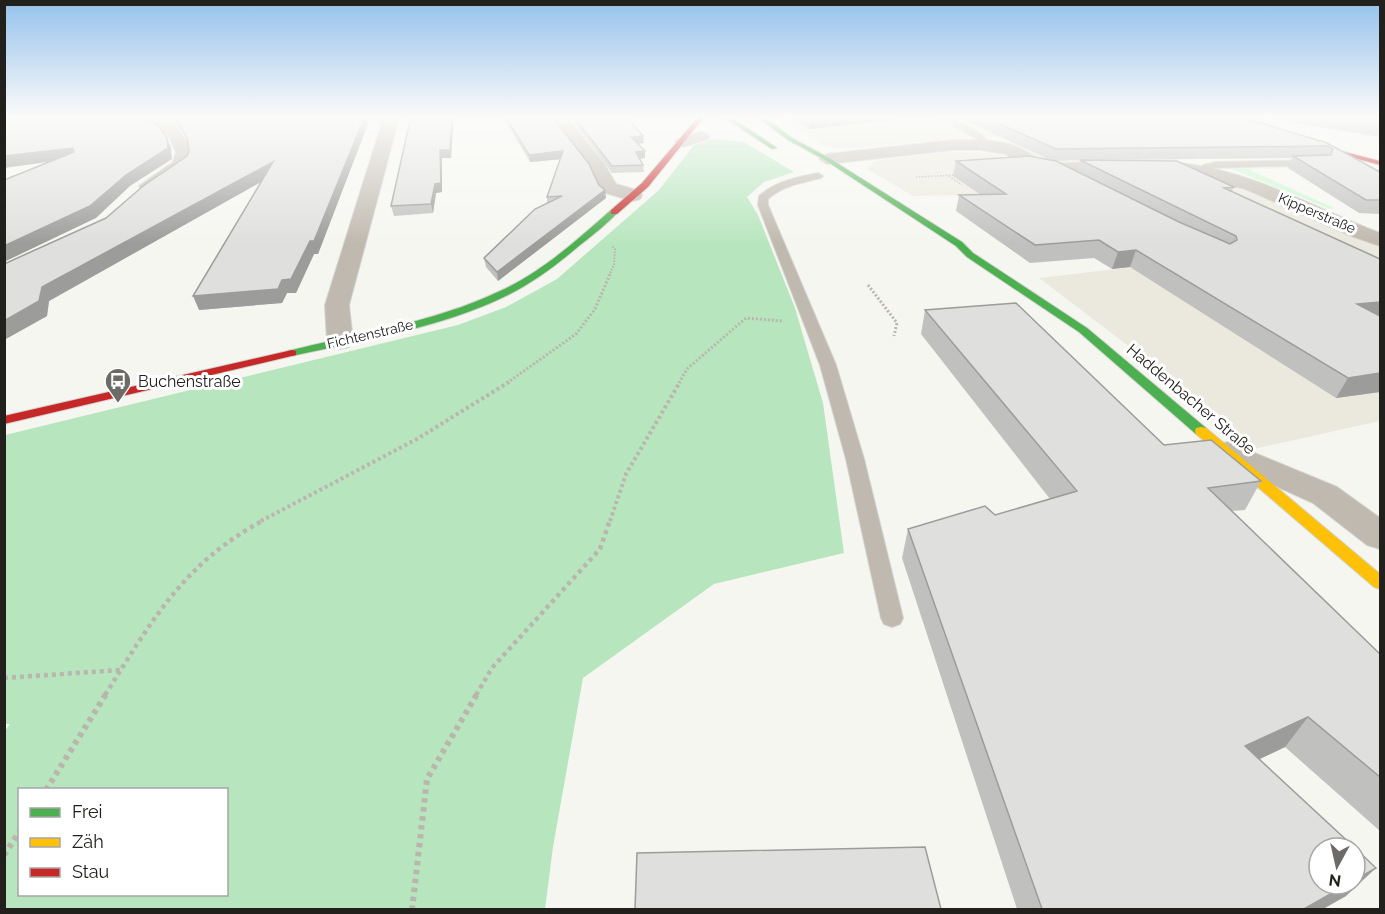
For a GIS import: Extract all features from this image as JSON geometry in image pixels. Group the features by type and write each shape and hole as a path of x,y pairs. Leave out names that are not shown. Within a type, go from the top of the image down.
{"main road":[{"name":"Fichtenstraße","path":"4,420 416,324 496,296 531,278 593,230 633,195 667,159"},
{"path":"827,159 806,164 823,179 849,181 865,190 881,193"},
{"name":"Haddenbacher Straße","path":"827,159 959,244 970,255 1083,330 1380,583"},
{"path":"1363,159 1380,163"},
{"name":"Haddenbacher Straße","path":"887,215 945,246 970,255"}],"street":[{"path":"132,198 181,164 182,159"},
{"path":"340,341 337,305 379,159"},
{"path":"591,159 609,188 633,195"},
{"name":"Kipperstraße","path":"1025,159 1034,164 1050,168 1155,166 1204,171 1251,185 1375,236"},
{"path":"1228,452 1324,495 1380,536"}],"lane":[{"name":"Kipperstraße","path":"1204,171 1206,167 1216,165 1322,162"},
{"path":"1050,168 1079,182"},
{"path":"823,179 796,180 776,188 763,198 763,205 828,366 855,459 892,618"}],"path":[{"path":"916,177 958,174"},
{"path":"949,175 962,185"},
{"path":"47,788 158,612 186,577 215,552 260,522 417,439 472,406 576,334 595,309 614,265 615,249 593,230"},
{"path":"868,285 897,323 894,336"},
{"path":"412,909 426,779 492,668 600,549 626,474 687,369 746,318 812,324"},
{"path":"4,678 121,670"},
{"path":"4,855 18,834"}],"shaded area":[{"path":"886,159 1008,159 1036,175 1227,183 1380,247 1380,421 1254,449 1135,351 1039,278 1133,267 1020,194 913,196 869,170 868,167 874,162"},
{"path":"1040,159 1182,160 1055,164"}],"green space":[{"path":"683,159 772,159 794,172 764,182 747,197 758,215 795,308 823,403 844,553 714,584 583,678 553,847 545,909 5,909 4,732 10,724 4,724 5,435 458,325 506,307 557,279 659,190"},
{"path":"1331,159 1380,170 1380,188 1334,167 1248,169 1334,208 1330,209 1232,169 1326,166"}],"building":[{"path":"57,159 151,159 126,175 90,206 4,246 4,180"},
{"path":"183,159 348,159 314,241 310,241 291,279 282,280 278,289 193,296 273,162 42,287 39,301 4,321 4,264 106,218 143,186"},
{"path":"402,159 440,159 441,183 435,184 431,204 391,206"},
{"path":"560,159 585,159 599,185 605,190 497,272 484,258 535,209 562,196 547,197"},
{"path":"606,159 640,159 643,165 612,166"},
{"path":"1043,159 1056,161 1179,222 1230,244 1237,240 1236,236 1080,160 1177,161 1234,187 1224,188 1380,259 1380,302 1357,304 1380,316 1380,373 1348,378 1136,250 1118,252 1099,240 1035,245 959,195 1006,194 956,161"},
{"path":"1297,159 1356,159 1380,172 1380,200 1366,200"},
{"path":"1016,303 1164,445 1211,440 1261,481 1208,488 1380,654 1380,777 1308,717 1245,746 1342,836 1307,836 1307,896 1327,896 1304,909 1042,909 908,529 985,506 995,515 1077,491 925,310"},
{"path":"925,847 941,909 635,909 637,853"},
{"path":"1367,859 1376,868 1367,873"}],"traffic: fast":[{"path":"826,159 959,244 970,255 1083,330 1201,431"},
{"path":"292,353 415,324 476,305 505,293 553,263 614,212"}],"traffic: slow":[{"path":"1201,431 1380,583"}],"traffic: jam":[{"path":"614,212 645,185 667,159"},
{"path":"1364,159 1380,163"},
{"path":"4,420 292,353"}],"place":[{"name":"Buchenstraße","path":"118,404"}]}
